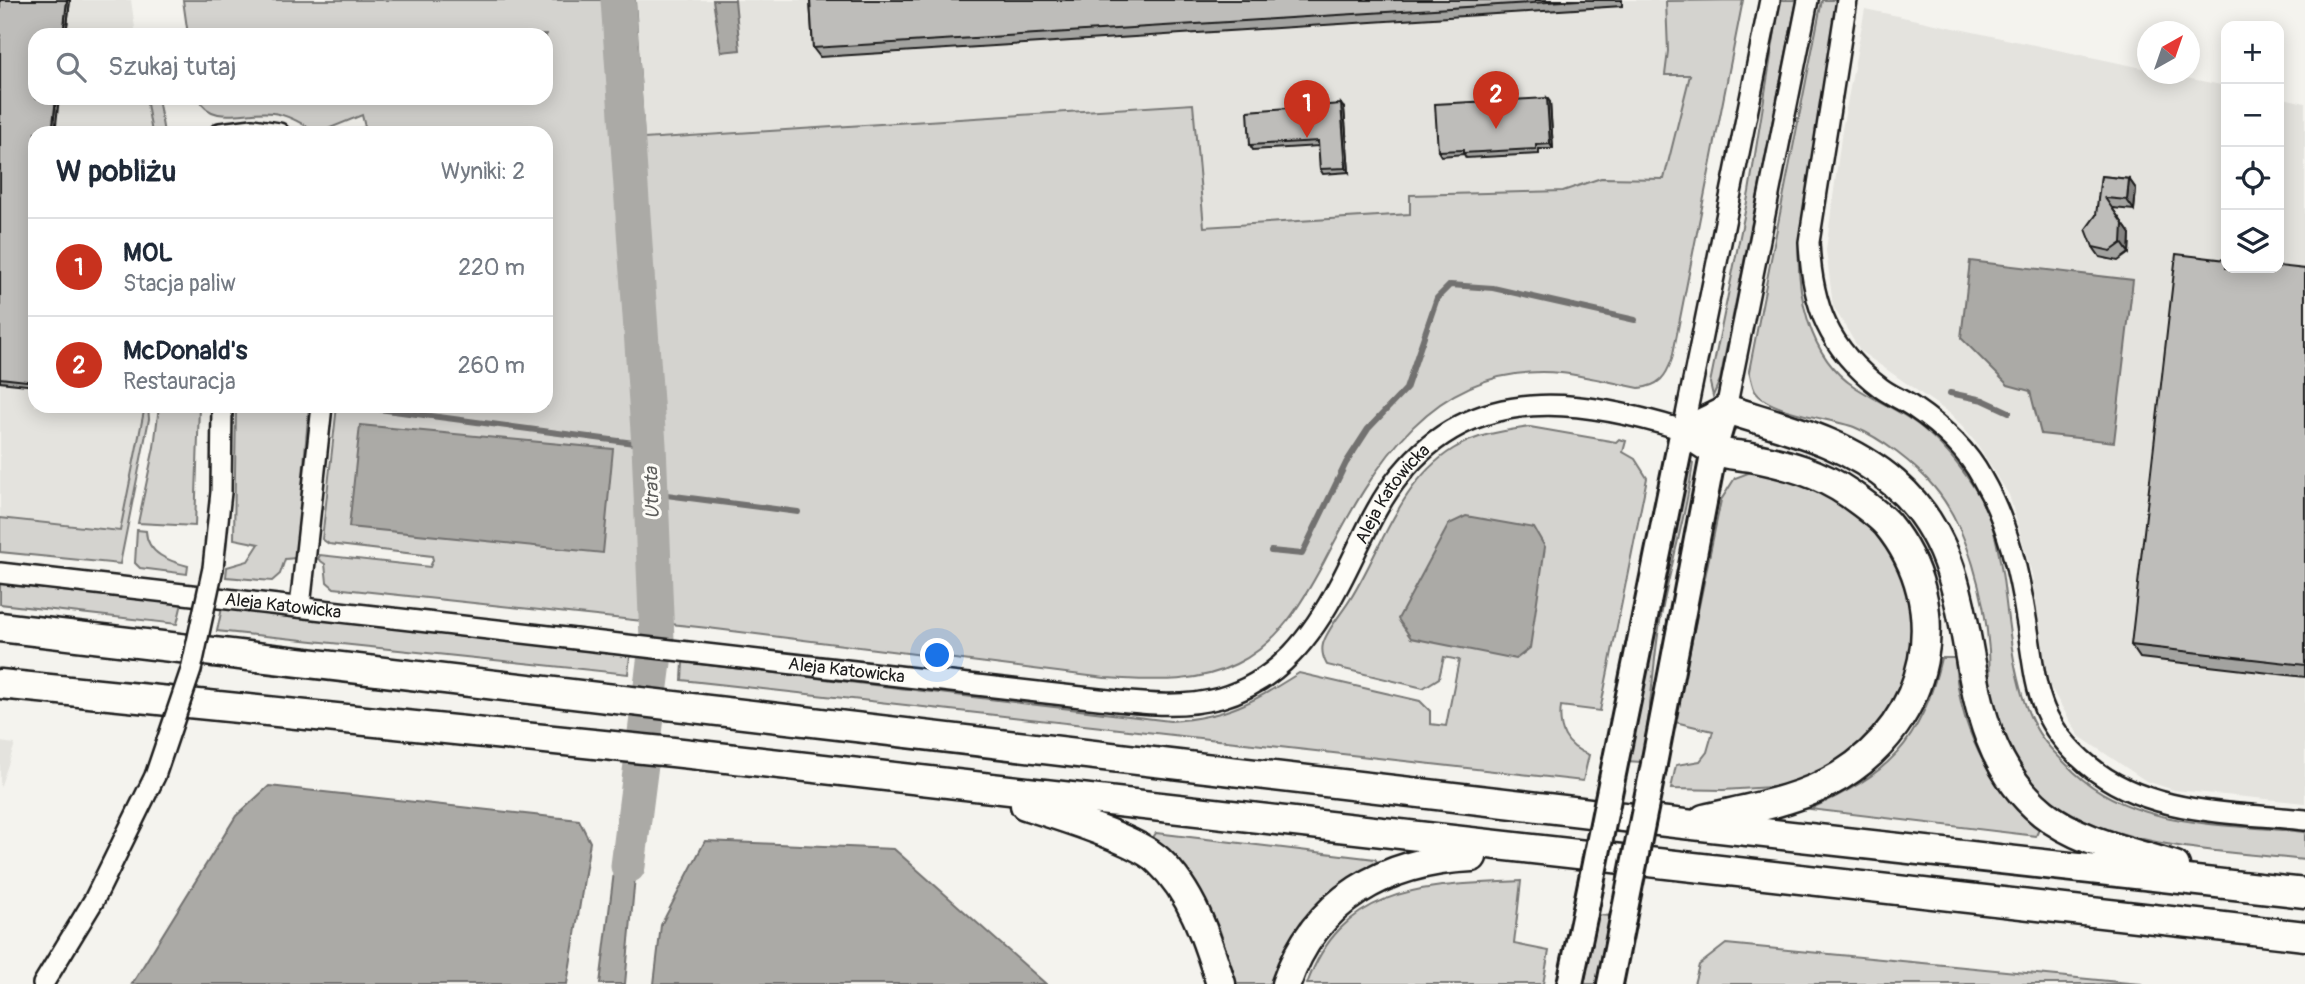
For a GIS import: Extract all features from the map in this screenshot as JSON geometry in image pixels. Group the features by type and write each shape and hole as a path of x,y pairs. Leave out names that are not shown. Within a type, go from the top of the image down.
{"highway":[{"path":"1726,409 1824,439 1848,451 1896,483 1916,505 1946,553 1962,608 1985,732 2011,779 2035,805 2070,830 2231,884"},
{"path":"1684,430 1714,450 1811,472 1848,493 1886,523 1906,553 1922,587 1927,628 1925,657 1916,687 1901,717 1878,747 1841,776 1791,799 1684,824"},
{"path":"0,627 1684,824 2305,892"},
{"path":"0,684 620,746 1558,854 2305,936"},
{"path":"969,787 1091,829 1157,859 1181,887 1200,924 1221,984"},
{"path":"1286,984 1306,940 1323,918 1343,900 1379,876 1440,859 1558,854"}],"main road":[{"path":"1570,984 1684,430 1726,409"},
{"path":"1610,984 1714,450 1726,409"}],"street":[{"path":"1684,430 1770,0"},
{"path":"1726,409 1808,0"},
{"path":"1847,0 1809,242 1811,283 1819,311 1834,340 1881,388 1911,405 1959,445 1982,476 2007,533 2027,625 2031,670 2048,719 2070,748 2114,783 2150,799 2178,806 2305,820"},
{"name":"Aleja Katowicka","path":"0,573 1099,699 1165,704 1221,697 1248,687 1295,653 1327,608 1391,486 1413,460 1455,426 1476,415 1504,408 1553,404 1623,413 1684,430"},
{"path":"43,984 94,900 155,776 188,682 213,568 221,492 222,413"},
{"path":"300,607 322,413"}],"shaded area":[{"path":"0,0 131,0 135,28 28,28 28,105 147,105 151,126 28,126 28,413 144,413 121,531 0,518"},
{"path":"183,0 635,0 644,139 1193,104 1204,227 1410,214 1410,195 1563,191 1601,178 1664,179 1690,75 1665,75 1668,51 1666,1 1743,0 1672,359 1664,376 1657,383 1639,388 1561,373 1516,374 1477,384 1443,402 1413,427 1387,456 1364,490 1307,592 1277,633 1265,645 1236,664 1204,675 1172,680 1105,678 708,628 334,588 327,582 325,564 318,559 320,555 430,567 433,560 432,556 329,544 322,539 336,413 553,413 553,126 365,126 362,115 335,126 305,126 279,114 221,114 212,112 203,105 553,105 553,28 187,28"},
{"path":"634,0 1709,0 1664,179 1601,178 1563,191 1411,195 1410,214 1204,227 1193,104 643,139"},
{"path":"713,0 735,0 740,50 721,52"},
{"path":"1780,0 1797,0 1720,380 1713,396 1710,383 1749,192"},
{"path":"1822,0 1838,0 1799,240 1799,260 1808,321 1826,359 1855,387 1910,419 1935,439 1956,462 1980,497 1989,516 1998,548 2013,655 2022,694 2036,728 2054,752 2099,791 2125,805 2183,820 2305,832 2305,860 2164,844 2118,832 2075,815 2038,790 2010,755 1993,708 1987,630 1979,586 1965,542 1946,503 1917,469 1875,438 1854,427 1773,405 1755,391 1749,371"},
{"path":"1865,9 2137,67 2137,84 2200,84 2200,81 2221,85 2221,273 2284,273 2284,98 2305,103 2305,803 2174,790 2146,781 2079,736 2045,678 2032,574 2009,495 1977,444 1952,415 1860,351 1833,306 1826,250 1842,130"},
{"path":"147,105 159,105 163,126 151,126"},
{"path":"1970,261 2133,280 2114,442 2041,434 2030,391 2008,385 1961,338"},
{"path":"144,413 149,413 120,564 0,552 0,518 120,531"},
{"path":"158,413 199,413 195,526 138,523"},
{"path":"236,413 308,413 296,558 285,559 280,574 272,581 226,577 227,567 248,561 259,544 234,539"},
{"path":"360,425 613,449 603,553 349,527"},
{"path":"1530,427 1616,442 1619,439 1626,441 1623,452 1635,459 1647,478 1600,711 1561,706 1561,723 1565,736 1574,747 1589,755 1583,781 682,680 683,662 1170,721 1208,716 1238,707 1299,673 1420,701 1430,711 1430,724 1446,726 1459,660 1444,657 1439,678 1423,688 1327,665 1322,650 1323,644 1362,579 1394,517 1419,479 1435,463 1462,444 1490,434"},
{"path":"1689,460 1693,463 1690,484 1659,628 1641,762 1627,761"},
{"path":"1756,470 1829,490 1888,541 1913,600 1912,681 1874,737 1803,785 1723,790 1671,789 1676,765 1700,761 1707,752 1713,731 1675,722 1721,500 1735,478"},
{"path":"1466,516 1534,528 1545,547 1530,648 1516,659 1411,638 1398,619 1449,524"},
{"path":"137,530 146,531 150,545 160,555 188,566 187,574 140,568 135,563"},
{"path":"0,583 182,603 177,624 0,604"},
{"path":"222,608 630,656 628,674 217,631"},
{"path":"1941,658 1955,658 1962,707 1979,752 2005,793 2040,827 2036,836 1810,809 1860,783 1897,753 1912,734 1923,713"},
{"path":"0,742 15,744 0,788"},
{"path":"269,786 579,820 590,842 567,984 132,984 236,816"},
{"path":"625,820 640,822 625,984 600,984 614,872"},
{"path":"1156,833 1375,859 1378,863 1278,984 1237,984 1219,928 1193,881 1150,842"},
{"path":"705,841 894,849 1046,984 654,984 661,925"},
{"path":"1521,881 1514,944 1549,951 1543,984 1307,984 1323,950 1343,926 1367,908 1394,896 1423,889"},
{"path":"1598,915 1610,916 1597,984 1584,984"},
{"path":"1726,944 2142,984 1694,984 1699,965"}],"building":[{"path":"0,0 67,0 64,28 28,28 28,105 55,105 53,126 28,126 28,381 0,378"},
{"path":"810,0 1579,0 813,48"},
{"path":"1547,98 1550,144 1536,145 1536,149 1463,153 1463,150 1438,151 1435,104"},
{"path":"1341,104 1346,168 1320,169 1318,141 1250,145 1248,111"},
{"path":"2101,176 2129,179 2127,200 2105,198 2123,224 2122,243 2111,251 2093,247 2086,229 2096,215"},
{"path":"2176,254 2221,259 2221,273 2284,273 2284,267 2305,269 2305,665 2131,645"}],"waterway":[{"name":"Utrata","path":"618,0 649,445 657,639 628,866"},
{"path":"1271,551 1302,554 1346,463 1368,429 1406,389 1437,298 1450,285 1493,288 1635,320"},
{"path":"1950,393 1983,400 2009,412"},
{"path":"409,413 649,445"},
{"path":"651,493 798,512"}],"place":[{"name":"McDonald's","path":"1496,129"},
{"name":"MOL","path":"1307,138"}]}
